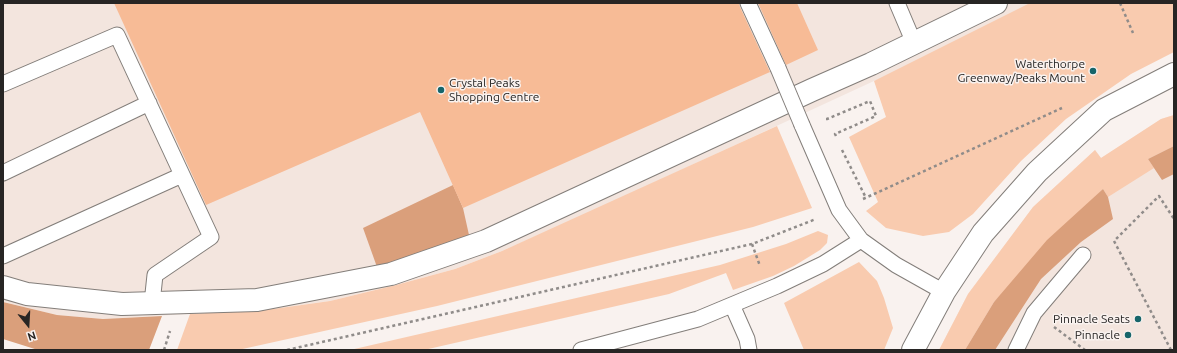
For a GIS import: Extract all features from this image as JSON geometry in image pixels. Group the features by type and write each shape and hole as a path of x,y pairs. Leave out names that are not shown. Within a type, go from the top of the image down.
{"street":[{"path":"3,286 27,294 122,304 256,300 391,274 486,241 871,64 987,5"},
{"path":"913,350 944,292 983,234 1038,172 1104,110 1174,74"}],"lane":[{"path":"748,3 778,68 839,210 860,240 896,265 944,292"},
{"path":"897,3 914,43"},
{"path":"3,84 117,35 211,237 155,275 152,303"},
{"path":"3,173 148,104"},
{"path":"3,256 182,174"},
{"path":"581,350 698,319 777,286 823,264 860,240"},
{"path":"1016,350 1034,313 1084,255"},
{"path":"732,305 747,339 749,350"}],"path":[{"path":"1120,3 1133,33"},
{"path":"827,119 870,101 876,116 835,134 838,141"},
{"path":"287,350 752,244 839,210 1063,107"},
{"path":"842,148 866,198"},
{"path":"1165,350 1170,349 1114,241 1159,196 1174,219"},
{"path":"752,244 762,272"},
{"path":"1034,313 1085,350"}],"shaded area":[{"path":"3,3 1155,3 874,81 575,219 502,251 455,269 330,301 273,309 103,319 57,315 3,302"},
{"path":"1030,3 1174,3 1174,52 1131,74 1066,119 1021,161 973,214 949,232 923,236 886,228 866,211 878,202 849,137 886,117 874,81"},
{"path":"1174,115 1174,350 939,350 968,294 1033,207 1095,150 1101,158 1161,119"},
{"path":"1174,115 1174,146 1148,159 1154,168 1108,197 1103,189 994,302 965,350 939,350 968,294 1033,207 1095,150 1101,158 1161,119"},
{"path":"777,126 812,208 753,227 437,306 238,350 177,350 190,314 273,309 330,301 455,269 502,251"},
{"path":"1174,146 1174,174 1162,180 1148,159"},
{"path":"453,185 463,208 469,235 377,267 363,228"},
{"path":"1103,189 1108,197 1113,219 1081,242 1041,279 995,350 965,350 994,302 1047,240"},
{"path":"818,231 828,235 827,243 820,250 794,266 773,276 733,290 726,273 669,294 424,350 350,350 720,265 786,244"},
{"path":"859,262 877,281 893,328 884,350 804,350 784,303"},
{"path":"3,302 57,315 103,319 162,316 149,350 38,350 3,339"}],"building":[{"name":"Crystal Peaks Shopping Centre","path":"114,3 739,3 770,72 463,208 420,112 206,205"},
{"path":"758,3 797,3 818,50 786,65"}],"place":[{"name":"Waterthorpe Greenway/Peaks Mount","path":"1093,71"},
{"name":"Crystal Peaks Shopping Centre","path":"441,90"},
{"name":"Pinnacle Seats","path":"1138,319"},
{"name":"Pinnacle","path":"1128,335"}]}
